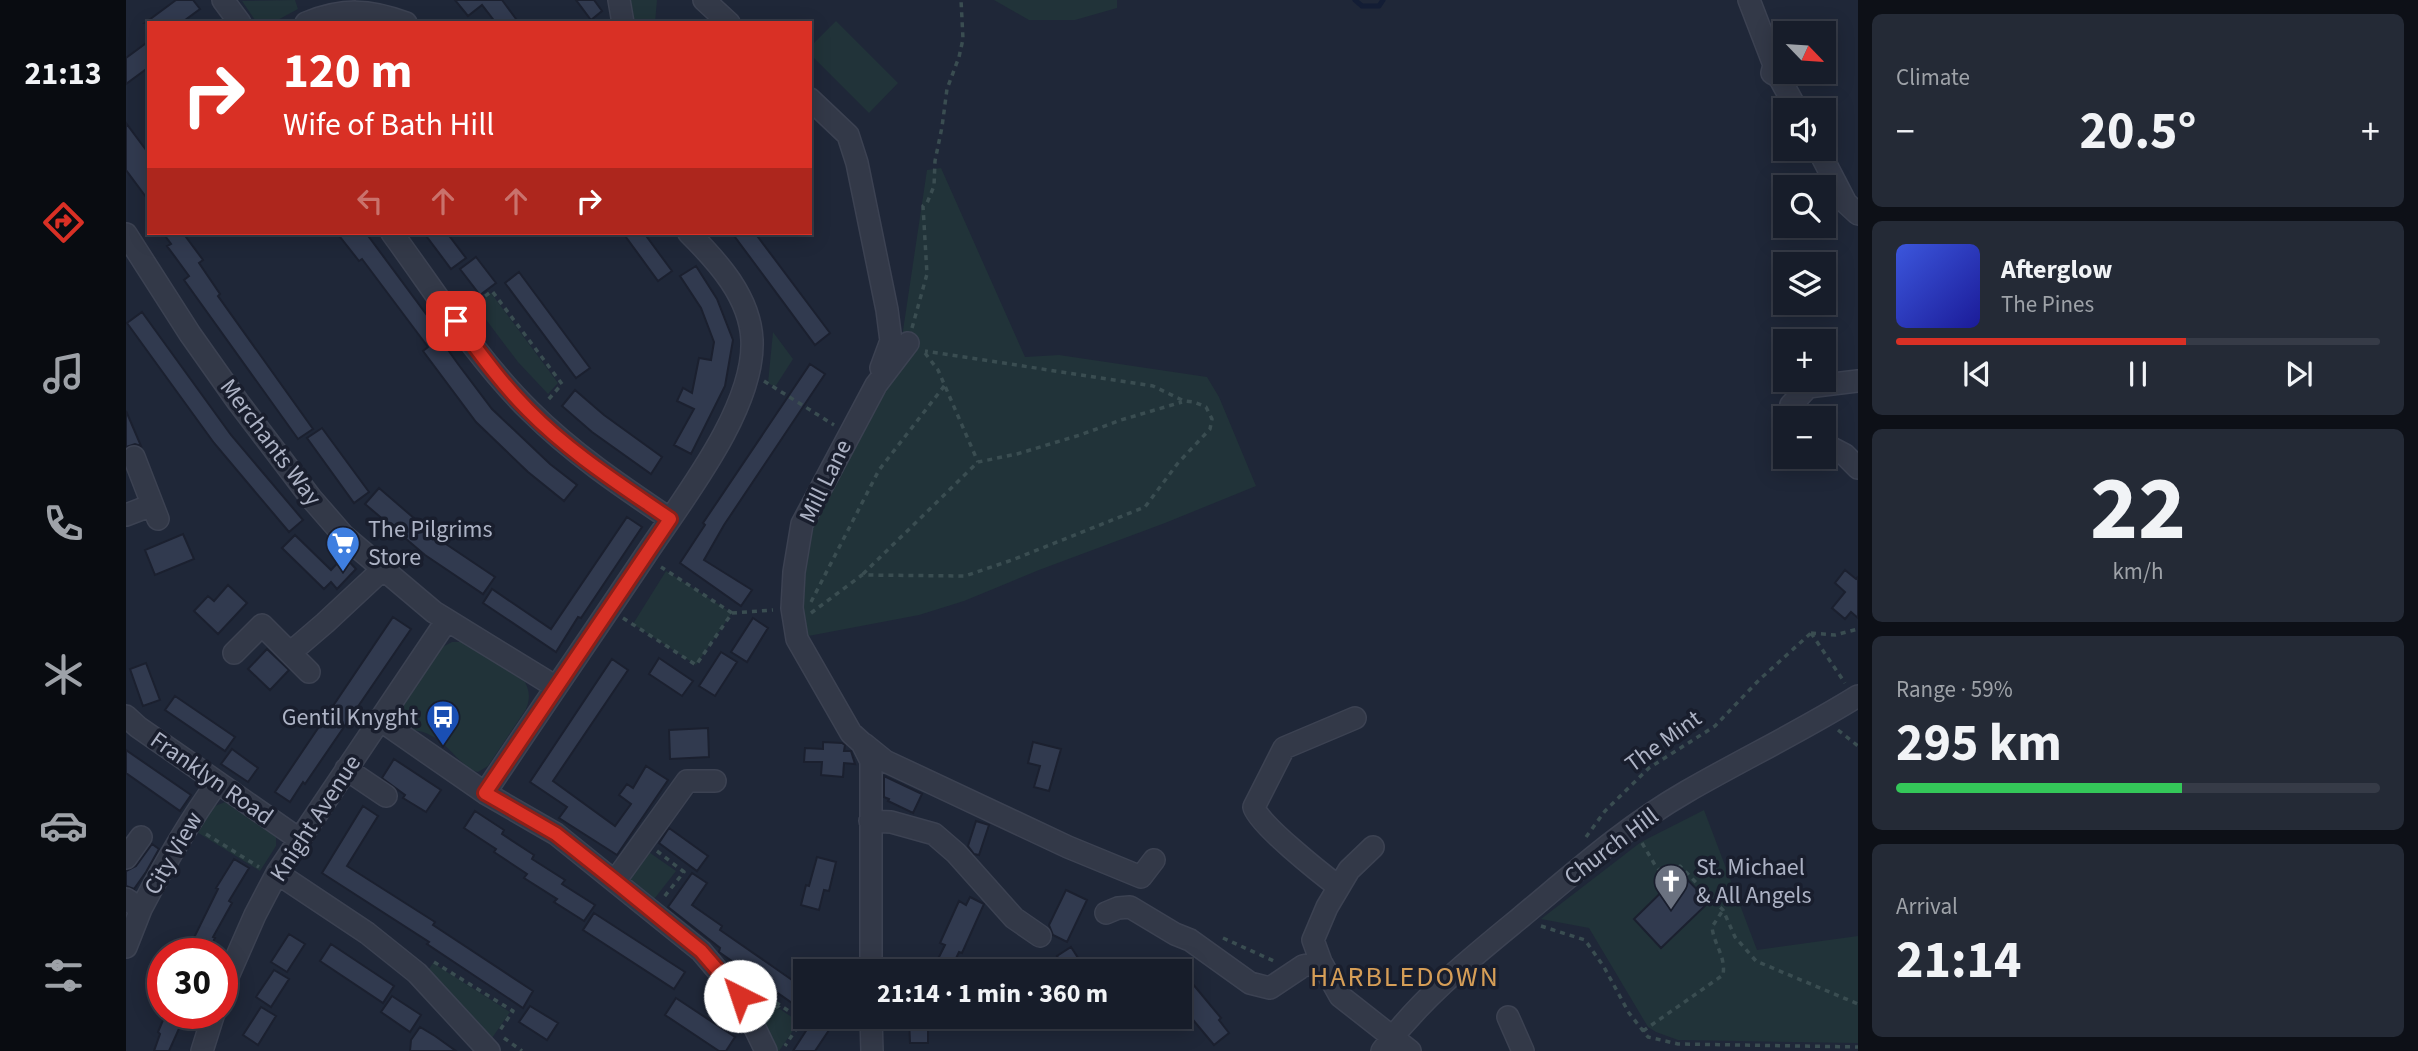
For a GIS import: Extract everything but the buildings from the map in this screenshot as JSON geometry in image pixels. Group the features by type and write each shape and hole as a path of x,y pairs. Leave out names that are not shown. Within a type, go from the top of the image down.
{"street":[{"path":"223,0 239,21"},
{"path":"619,0 623,21"},
{"path":"704,0 727,21"},
{"path":"1749,0 1774,65 1772,73 1779,77 1790,98"},
{"path":"312,21 358,10 399,21"},
{"path":"812,101 848,135 857,163 891,341 876,385"},
{"path":"1824,161 1846,202 1858,214"},
{"name":"Merchants Way","path":"126,234 190,334 311,498 344,536 447,620 556,687"},
{"path":"393,235 503,384 535,416 589,462 670,519"},
{"path":"485,793 611,610 707,463 739,404 749,373 752,340 746,311 729,278 691,235"},
{"name":"Mill Lane","path":"908,343 876,385 802,524 793,572 797,639 851,733 885,761 1068,847 1141,877 1154,860"},
{"path":"1791,406 1808,387 1858,381"},
{"path":"1836,450 1858,468"},
{"path":"126,515 155,512 134,457"},
{"path":"290,653 383,569"},
{"name":"Knight Avenue","path":"238,954 270,872 299,839 447,620"},
{"path":"234,653 262,625 309,672"},
{"name":"Church Hill","path":"1388,1044 1424,1001 1475,954 1633,825 1686,792 1827,716 1858,696"},
{"name":"Franklyn Road","path":"126,716 299,839"},
{"path":"1339,887 1254,813 1254,807 1284,748 1355,718"},
{"path":"380,720 485,793 556,834 701,951 740,996 765,1051"},
{"name":"Mill Lane","path":"862,743 871,761 871,959"},
{"path":"346,769 386,796"},
{"path":"615,881 687,781 715,781"},
{"name":"City View","path":"126,947 134,904 163,866 188,823 217,783"},
{"path":"870,821 891,822 934,834 963,860 1014,918 1040,936"},
{"path":"126,858 141,836"},
{"path":"1373,847 1349,870 1327,907 1313,940 1321,962 1340,996 1388,1044 1410,1051"},
{"path":"270,872 367,933 417,973 490,1044"},
{"path":"1106,912 1130,908 1190,940 1250,983 1270,988 1303,966 1321,962"},
{"path":"1508,1017 1523,1051"},
{"path":"202,1051 209,1029"},
{"path":"871,1029 872,1051"}],"path":[{"path":"908,343 927,274 923,210 934,186 935,161 947,89 962,47 961,0"},
{"path":"454,319 492,291 562,384 535,416"},
{"path":"862,575 965,576 1145,507 1178,463 1210,429 1212,419 1206,407 1184,401 1153,386 923,351 938,370 978,462"},
{"path":"749,373 818,414"},
{"path":"796,617 820,587 878,470 945,385"},
{"path":"644,557 732,613 796,617 862,575 978,462 1042,447 1184,401"},
{"path":"611,610 696,665 732,613"},
{"path":"1811,633 1835,635 1858,629"},
{"path":"1811,633 1836,670"},
{"name":"The Mint","path":"1585,838 1605,811 1649,768 1715,726 1759,680 1811,633"},
{"path":"1827,716 1836,729 1858,746"},
{"path":"188,823 270,872"},
{"path":"1633,825 1655,865 1667,879 1680,866 1723,909 1735,937 1756,961 1858,1004"},
{"path":"644,841 684,872 653,912"},
{"path":"1643,1031 1723,975 1725,964 1722,952 1713,937 1712,927 1723,909"},
{"path":"1519,919 1585,940 1604,967 1629,1013 1648,1037 1678,1044 1858,1047"},
{"path":"424,955 513,1011 490,1044 522,1051"},
{"path":"751,986 802,1020 782,1051"}],"shaded area":[{"path":"295,0 298,9 276,21 256,21 242,1"},
{"path":"628,0 657,0 655,21 629,21"},
{"path":"994,0 1117,0 1117,8 1075,20 1029,20"},
{"path":"836,21 898,83 869,113 812,56 812,45"},
{"path":"941,168 1025,357 1059,355 1207,377 1219,397 1256,486 964,601 919,615 803,637 796,592 808,525 879,395 919,341 901,344 927,170"},
{"path":"491,293 558,383 548,394 518,362 475,305"},
{"path":"773,332 793,359 775,387 768,383"},
{"path":"666,571 732,613 696,665 633,624"},
{"path":"452,642 471,646 525,682 529,692 526,709 488,766 478,772 463,768 464,764 435,738 400,722 398,709 437,650"},
{"path":"225,802 276,837 276,846 260,871 192,829 211,803 215,806"},
{"path":"1704,810 1757,950 1858,936 1858,1043 1678,1040 1656,1032 1648,1027 1589,928 1541,919 1641,842"},
{"path":"643,848 676,871 651,903 621,879"},
{"path":"433,963 510,1012 492,1038 429,969"},
{"path":"733,977 793,1018 794,1029 779,1051 773,1050"}],"waterway":[{"path":"1355,0 1362,6 1379,6 1383,0"}],"place":[{"name":"The Pilgrims Store","path":"343,573"},
{"name":"Gentil Knyght","path":"443,747"},
{"name":"St. Michael & All Angels","path":"1671,911"}],"district":[{"name":"HARBLEDOWN","path":"1405,976"}],"route":[{"path":"456,321 503,384 558,438 670,519 485,793 556,834 701,951 740,996"}]}
